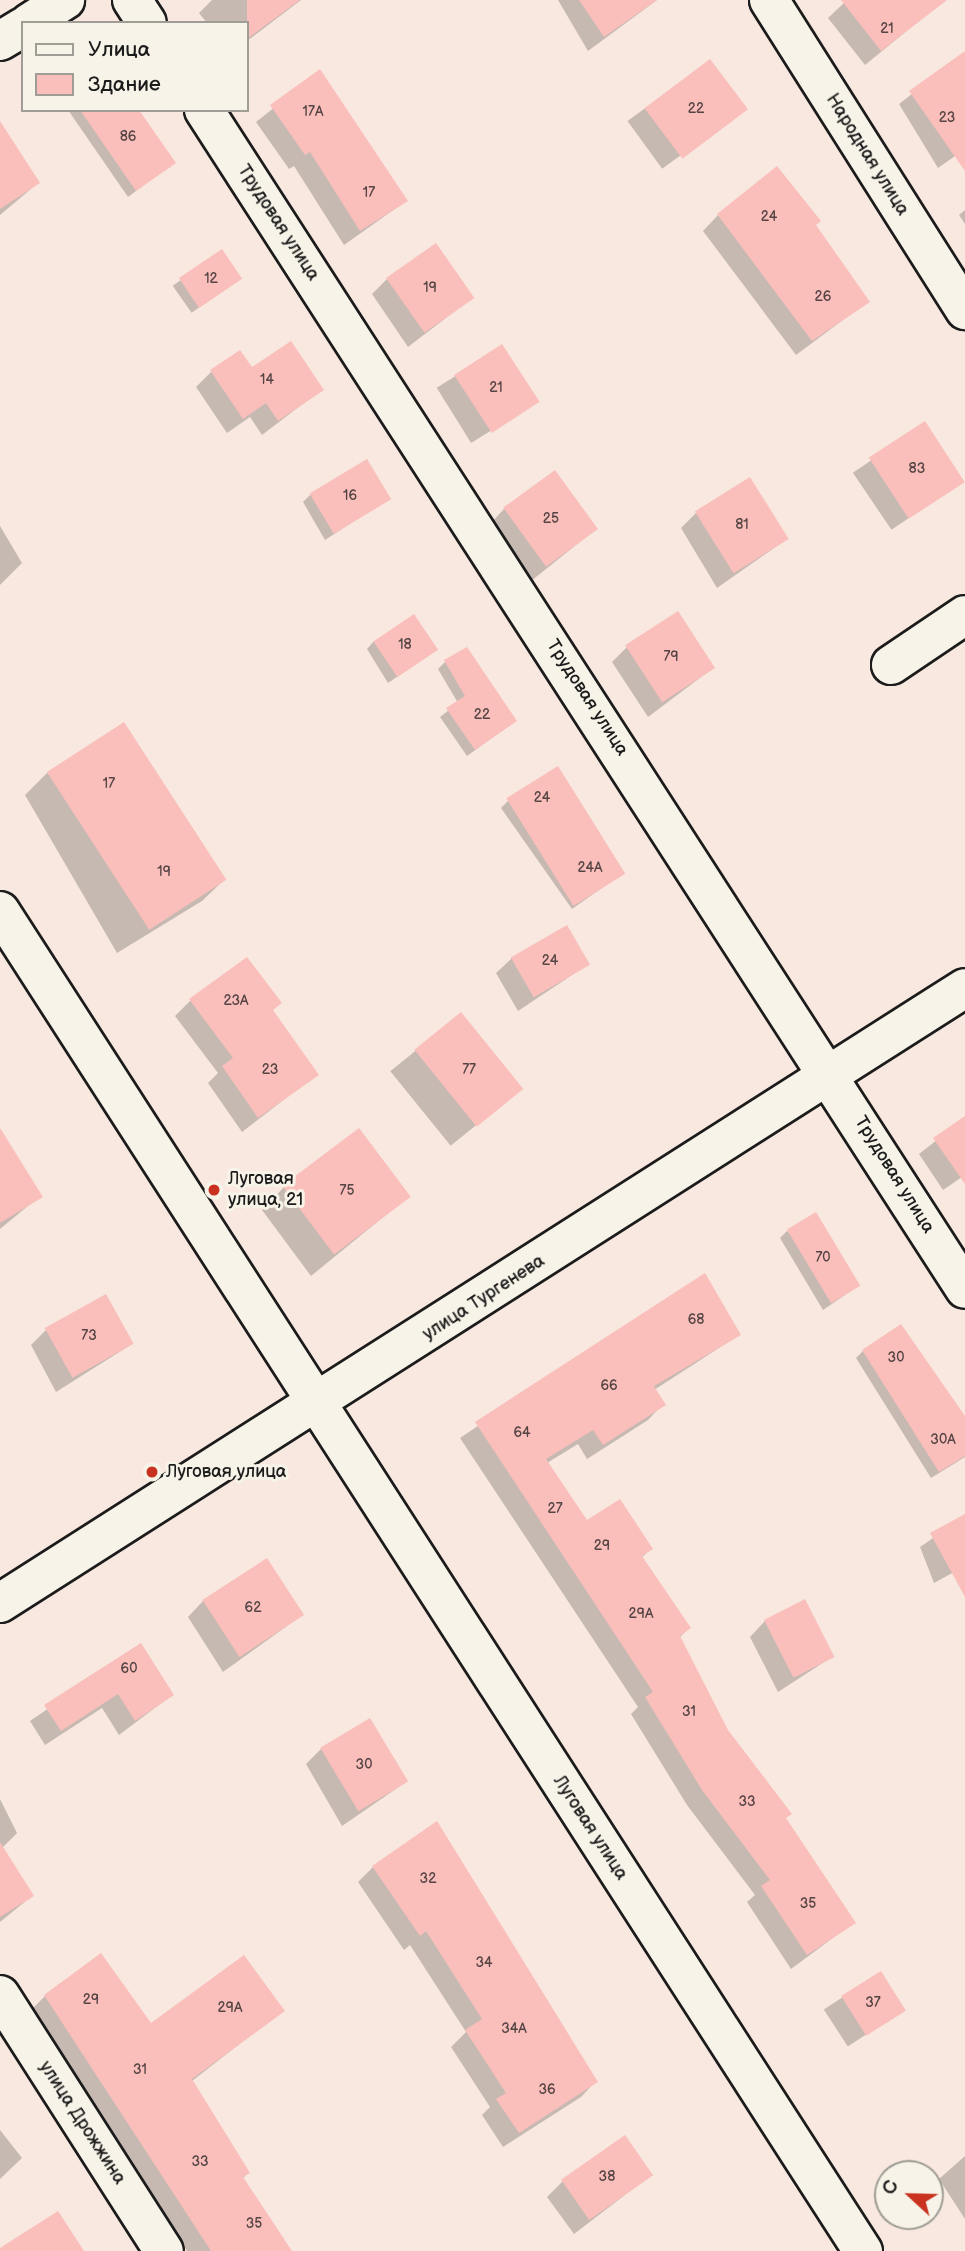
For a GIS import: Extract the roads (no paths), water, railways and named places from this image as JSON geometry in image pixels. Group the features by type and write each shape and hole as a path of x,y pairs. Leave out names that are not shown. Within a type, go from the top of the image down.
{"street":[{"path":"32,21 65,0"},
{"path":"132,0 146,21"},
{"name":"Народная улица","path":"769,0 965,310"},
{"path":"0,41 21,28"},
{"name":"Трудовая улица","path":"205,112 831,1074 965,1289"},
{"path":"891,664 965,615"},
{"name":"Луговая улица","path":"0,911 863,2251"},
{"name":"улица Тургенева","path":"0,1603 317,1404 965,988"},
{"name":"улица Дрожжина","path":"0,1995 164,2251"}],"place":[{"name":"Луговая улица, 21","path":"214,1190"},
{"name":"Луговая улица","path":"152,1472"}]}
